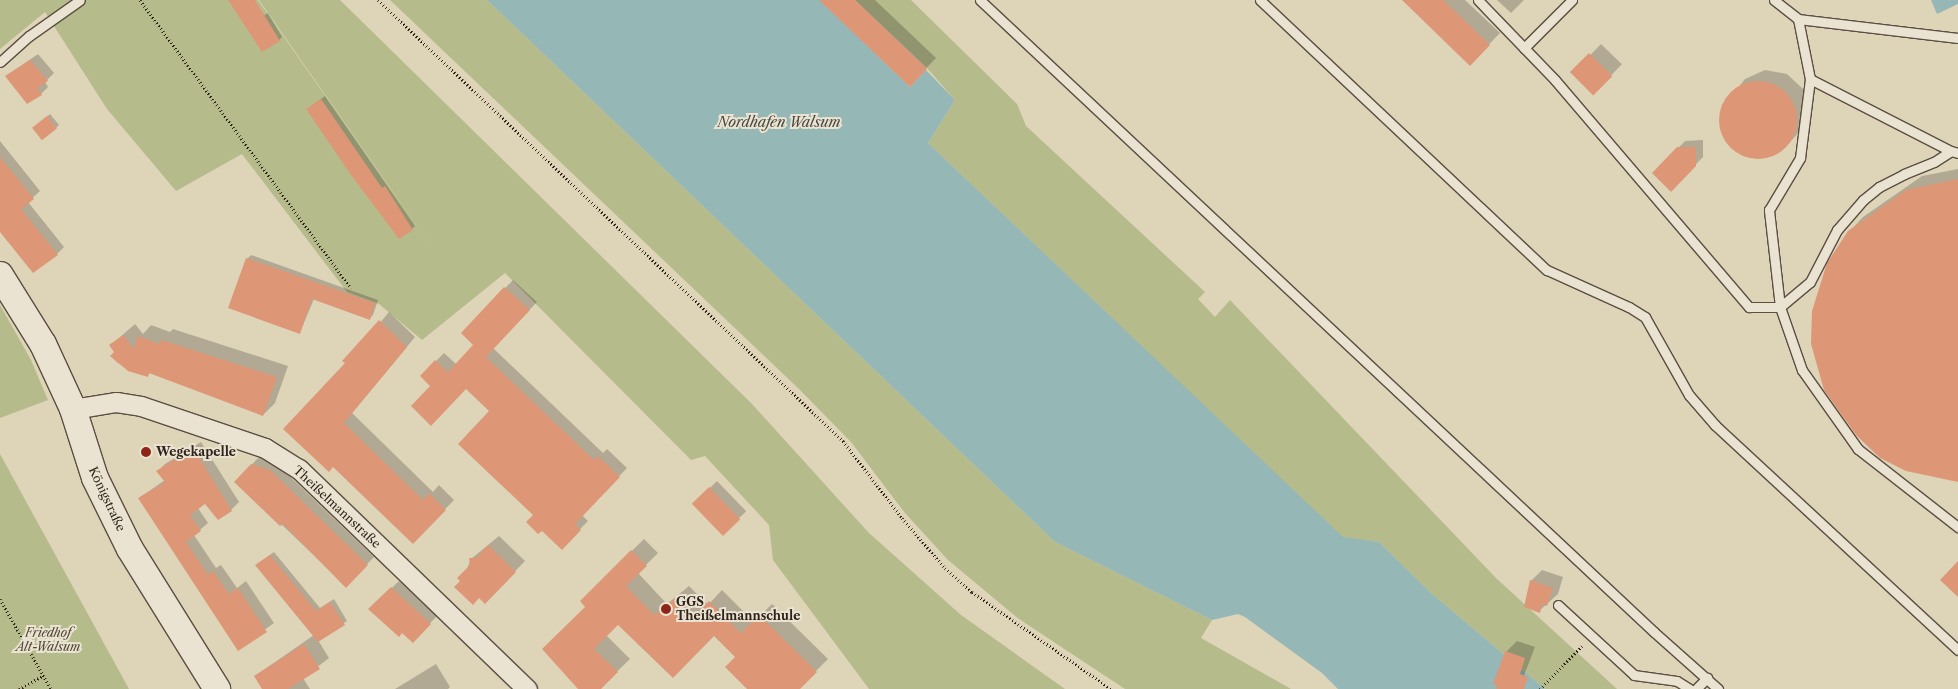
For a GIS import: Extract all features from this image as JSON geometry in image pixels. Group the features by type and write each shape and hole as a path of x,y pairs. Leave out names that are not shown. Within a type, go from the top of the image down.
{"street":[{"name":"Königstraße","path":"0,275 44,344 72,409 96,478 130,549 216,689"},
{"name":"Theißelmannstraße","path":"72,409 116,402 141,406 264,448 290,464 527,689"}],"lane":[{"path":"0,62 29,36 80,0"},
{"path":"980,0 1654,632 1718,689"},
{"path":"1260,0 1547,270 1629,307 1645,317 1689,395 1716,425 1958,650"},
{"path":"1478,0 1524,48 1749,307 1780,307 1810,282 1837,230 1863,200 1880,186 1954,152"},
{"path":"1524,48 1572,0"},
{"path":"1774,0 1798,19 1958,38"},
{"path":"1798,19 1810,80 1800,158 1769,210 1780,307 1802,370 1858,449 1958,527"},
{"path":"1810,80 1954,152"},
{"path":"1558,605 1634,675 1677,681 1690,689"},
{"path":"1696,689 1707,678"}],"path":[{"path":"140,0 351,288"},
{"path":"378,0 844,441 902,518 945,568 972,592 1111,689"},
{"path":"0,599 2,606 51,689"},
{"path":"1540,689 1572,655"},
{"path":"19,689 43,676"}],"green space":[{"path":"0,0 258,0 444,265 259,0 340,0 751,403 869,533 961,615 1065,689 869,689 773,560 769,525 705,456 691,460 505,273 422,340 379,304 347,292 242,154 176,191 107,109 45,12 0,49"},
{"path":"390,0 487,0 1055,542 1212,620 1201,638 1291,689 1125,689 1019,619 948,560 905,513 851,442 800,390"},
{"path":"855,0 911,0 1017,104 1026,126 1205,292 1198,299 1215,317 1230,300 1497,579 1617,689 1545,689 1431,593 1379,542 1343,538 928,143 955,100 927,68"},
{"path":"0,305 31,360 48,400 0,418"},
{"name":"Friedhof Alt-Walsum","path":"0,454 129,689 0,689"}],"water":[{"name":"Nordhafen Walsum","path":"487,0 820,0 910,87 926,70 955,100 928,143 1343,537 1379,542 1431,593 1545,689 1338,689 1322,673 1245,617 1238,614 1212,620 1055,542"},
{"path":"1931,0 1958,0 1958,4 1937,14"}],"building":[{"path":"228,0 255,0 280,41 262,52"},
{"path":"819,0 855,0 927,69 910,87"},
{"path":"1402,0 1443,0 1490,45 1470,66"},
{"path":"1589,53 1612,76 1593,95 1570,72"},
{"path":"30,60 48,81 37,88 42,95 27,104 5,76"},
{"path":"1758,81 1773,84 1785,93 1794,105 1797,120 1794,135 1785,147 1773,156 1758,159 1743,156 1731,147 1722,135 1719,120 1722,105 1731,93 1743,84"},
{"path":"321,99 382,188 385,186 413,230 399,239 351,175 306,109"},
{"path":"47,116 57,129 42,140 32,128"},
{"path":"1677,147 1696,147 1696,166 1671,192 1652,173"},
{"path":"0,157 34,199 21,209 58,255 33,273 0,232"},
{"path":"1958,179 1958,482 1906,471 1880,458 1856,435 1824,390 1811,344 1812,311 1827,263 1848,231 1906,190"},
{"path":"246,258 375,303 370,320 312,299 300,334 228,308"},
{"path":"504,287 530,310 486,357 594,460 598,456 620,477 575,524 581,530 562,550 542,531 538,534 526,522 533,515 458,444 489,411 466,389 431,426 411,406 430,386 420,376 435,360 448,372 473,345 461,333"},
{"path":"379,320 407,347 344,423 423,500 429,493 446,510 413,544 333,467 329,472 283,429 345,363 342,361"},
{"path":"123,335 134,349 138,336 159,344 161,340 277,377 263,416 149,373 148,377 128,371 110,356 114,352 109,345"},
{"path":"193,448 232,511 218,520 205,504 190,515 201,531 186,542 208,575 213,571 229,594 238,588 267,632 238,651 138,498 165,482 156,471"},
{"path":"251,464 270,470 368,565 346,588 283,524 280,526 234,482"},
{"path":"709,487 740,519 723,536 692,504"},
{"path":"488,545 516,572 485,604 479,598 473,605 454,587 460,581 457,578 470,565 469,558 476,558"},
{"path":"631,550 647,566 626,586 654,615 676,598 694,616 709,601 741,633 759,615 817,672 800,689 747,689 725,667 735,657 714,636 673,678 618,625 594,649 618,672 601,689 578,689 542,649 585,607 580,601"},
{"path":"270,555 316,611 330,602 345,625 318,642 255,565"},
{"path":"1958,561 1958,597 1940,580"},
{"path":"1530,580 1553,588 1547,606 1542,604 1540,613 1524,607"},
{"path":"391,587 431,624 413,643 402,633 399,637 368,609"},
{"path":"304,644 320,669 288,689 262,689 254,676"},
{"path":"1505,651 1525,658 1520,674 1528,677 1524,689 1496,689 1497,686 1493,684"}],"place":[{"name":"Wegekapelle","path":"146,452"},
{"name":"GGS Theißelmannschule","path":"666,609"}]}
